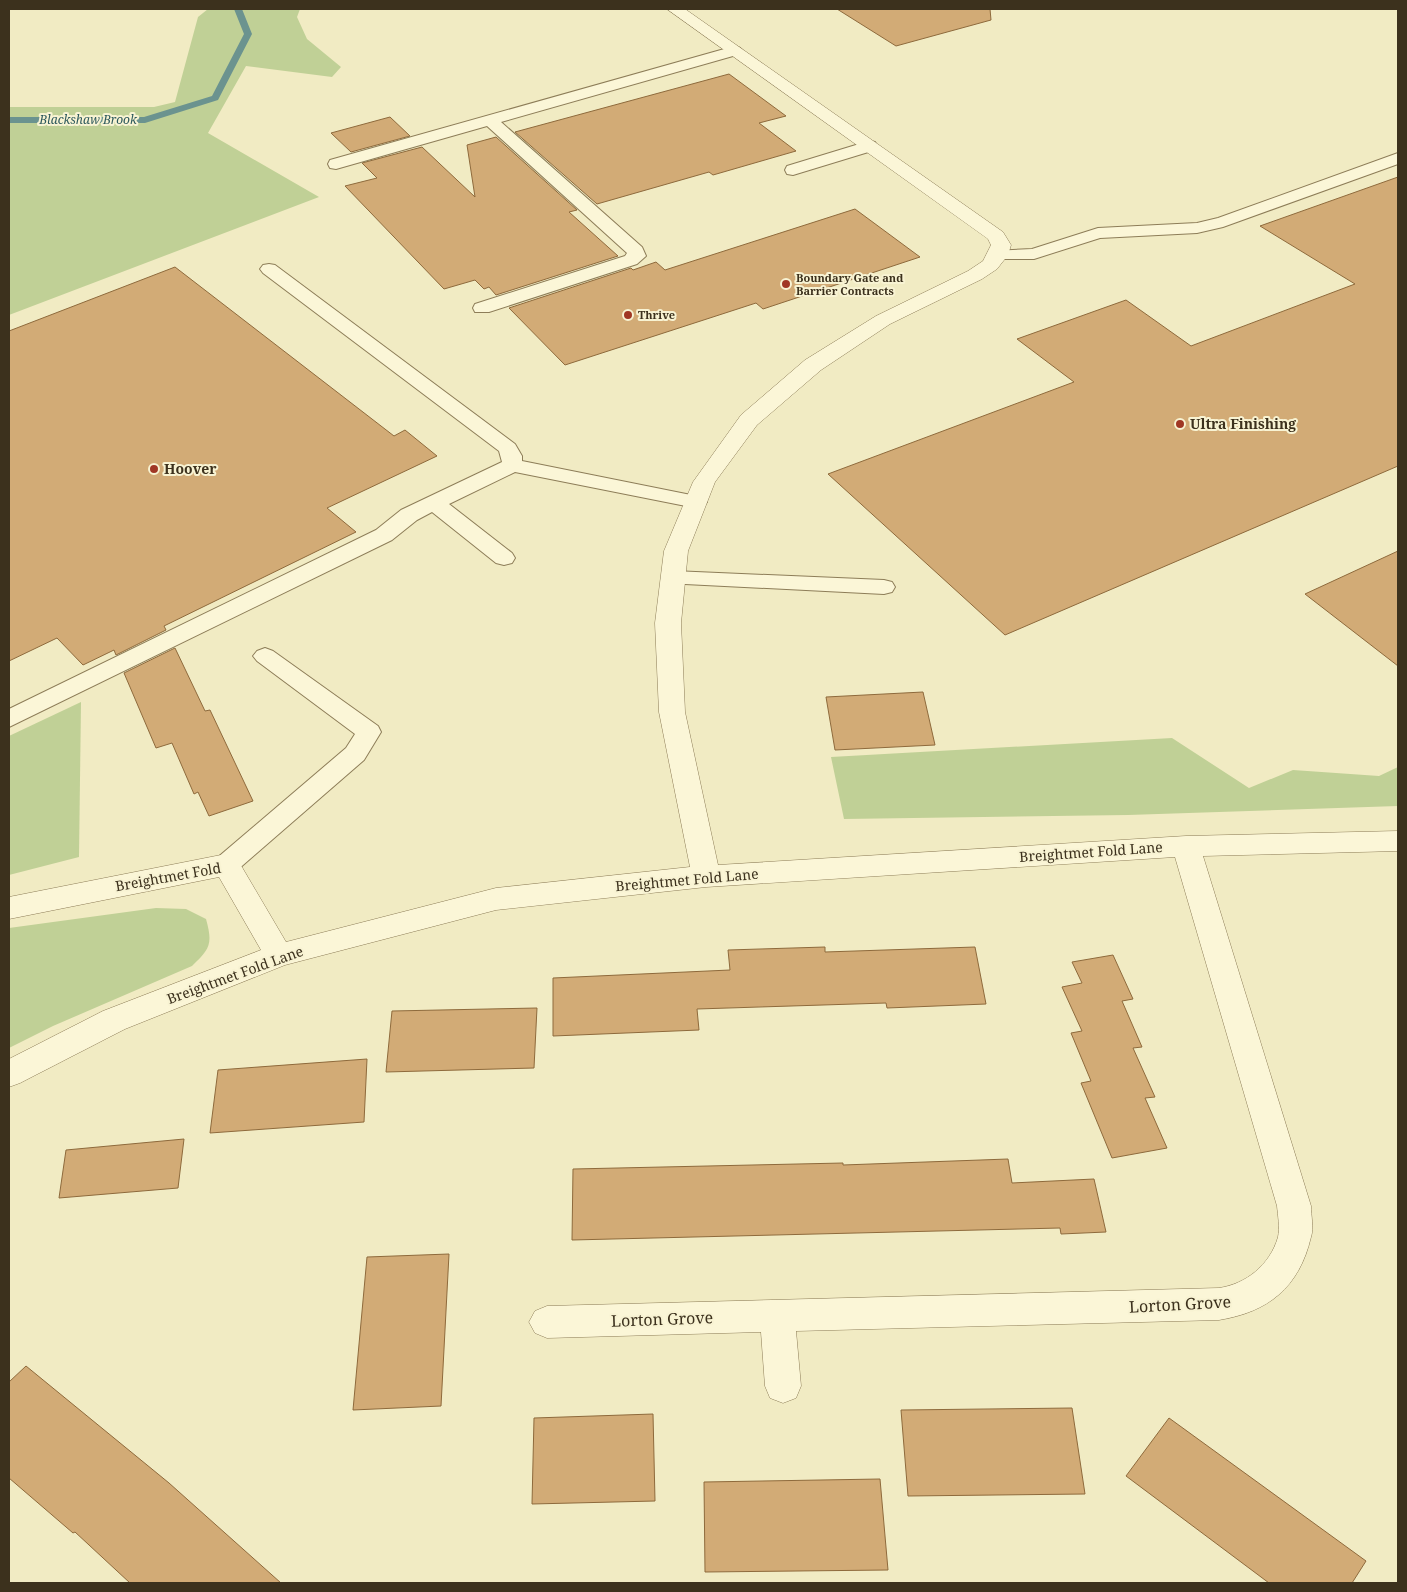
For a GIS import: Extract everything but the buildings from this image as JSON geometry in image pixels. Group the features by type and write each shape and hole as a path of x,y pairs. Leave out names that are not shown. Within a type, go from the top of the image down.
{"street":[{"path":"676,9 996,236 1001,245 998,255 990,265 975,275 883,320 813,365 749,420 704,482 676,551 668,623 672,712 706,876"},
{"name":"Breightmet Fold Lane","path":"9,1074 114,1020 279,955 496,899 706,876 1186,846 1398,841"},
{"name":"Lorton Grove","path":"547,1322 1219,1304 1244,1300 1265,1286 1284,1264 1295,1236 1294,1206 1186,846"},
{"name":"Breightmet Fold","path":"9,908 226,865 279,955"},
{"path":"777,1316 783,1386"}],"lane":[{"path":"336,164 735,51"},
{"path":"482,308 631,260 637,256 636,251 490,121"},
{"path":"793,170 869,146"},
{"path":"998,255 1034,254 1098,233 1206,226 1398,158"},
{"path":"268,269 508,448 512,456 512,465"},
{"path":"9,719 384,535 409,515 512,465 696,502"},
{"path":"434,503 504,558"},
{"path":"673,578 884,587"},
{"path":"226,865 355,754 369,732 265,656"}],"green space":[{"path":"208,9 300,9 297,17 307,39 341,67 332,77 246,66 208,133 319,197 9,315 9,107 154,107 175,102 198,17"},
{"path":"81,702 79,857 9,875 9,736"},
{"path":"1172,738 1249,788 1293,770 1379,776 1398,767 1398,806 1128,815 844,819 831,757"},
{"path":"156,908 186,909 206,919 209,935 208,946 203,955 192,966 53,1026 9,1048 9,928"}],"waterway":[{"name":"Blackshaw Brook","path":"9,120 145,120 215,98 248,34 238,9"}],"place":[{"name":"Boundary Gate and Barrier Contracts","path":"786,284"},
{"name":"Thrive","path":"628,315"},
{"name":"Ultra Finishing","path":"1180,424"},
{"name":"Hoover","path":"154,469"}]}
